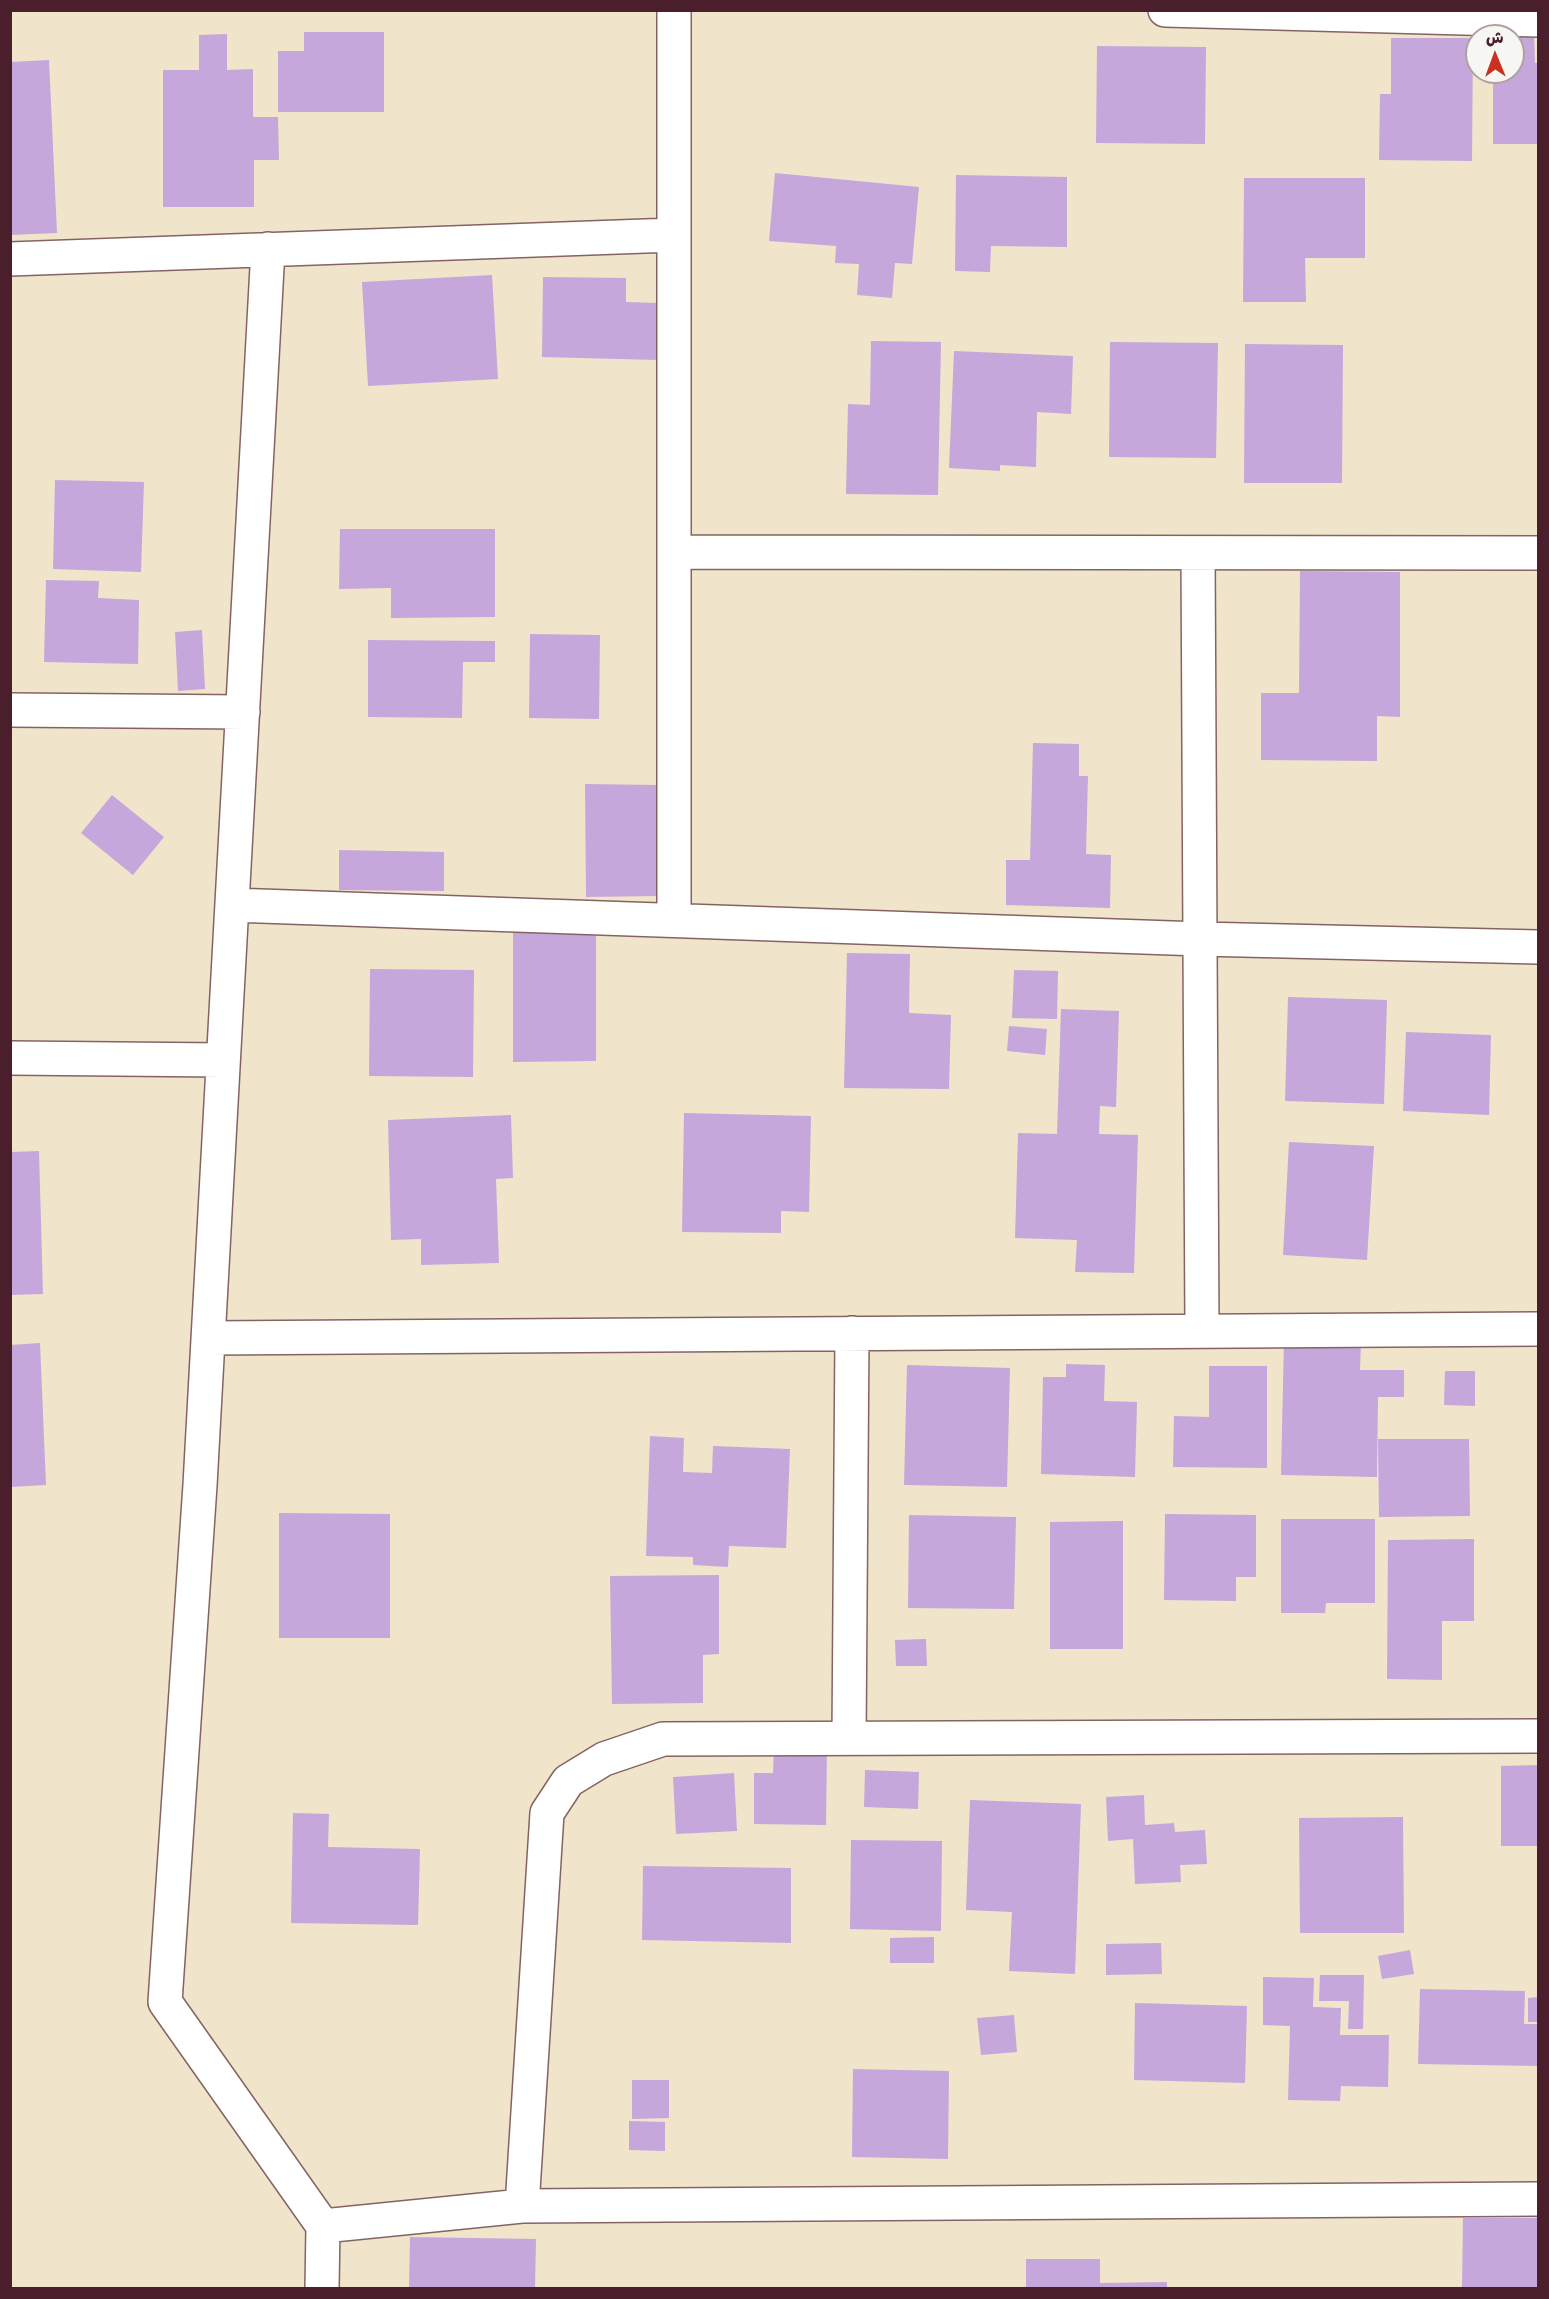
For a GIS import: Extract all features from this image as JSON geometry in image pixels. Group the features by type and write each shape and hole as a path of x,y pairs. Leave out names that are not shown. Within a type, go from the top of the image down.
{"street":[{"path":"674,10 674,920"},
{"path":"1165,10 1539,20"},
{"path":"10,259 673,235"},
{"path":"268,249 208,1338 165,2002 323,2226 322,2289"},
{"path":"674,552 1539,553"},
{"path":"1198,553 1202,1331"},
{"path":"10,710 243,712"},
{"path":"232,904 1200,939 1539,947"},
{"path":"10,1058 223,1060"},
{"path":"208,1338 1539,1329"},
{"path":"849,1738 852,1333"},
{"path":"522,2206 547,1813 568,1781 604,1759 663,1739 1539,1736"},
{"path":"323,2226 522,2206 1539,2199"}],"building":[{"path":"1525,31 1534,31 1535,63 1538,63 1538,144 1493,144 1493,84 1525,84"},
{"path":"304,32 384,32 384,112 278,112 278,51 304,51"},
{"path":"227,34 227,70 253,69 253,117 278,117 279,160 254,160 254,207 163,207 163,70 199,70 199,35"},
{"path":"1391,38 1465,38 1465,84 1473,84 1472,161 1379,160 1380,94 1391,94"},
{"path":"1097,46 1206,47 1205,144 1096,143"},
{"path":"49,60 57,233 10,235 10,62"},
{"path":"775,173 919,187 912,264 895,263 892,298 857,295 859,264 835,263 836,246 769,241"},
{"path":"956,175 1067,177 1067,247 991,246 990,272 955,271"},
{"path":"1244,178 1365,178 1365,258 1305,258 1306,302 1243,302"},
{"path":"492,275 498,379 368,386 362,282"},
{"path":"543,277 626,278 626,302 658,303 657,360 542,357"},
{"path":"871,341 941,342 938,495 846,494 848,404 870,405"},
{"path":"1110,342 1218,343 1216,458 1109,457"},
{"path":"1245,344 1343,345 1342,483 1244,483"},
{"path":"954,351 1073,356 1071,414 1037,412 1036,467 1000,465 1000,471 949,468"},
{"path":"55,480 144,482 141,572 53,569"},
{"path":"340,529 495,529 495,617 391,618 391,588 339,589"},
{"path":"1300,571 1400,572 1400,717 1377,716 1377,761 1261,760 1261,693 1299,693"},
{"path":"46,580 99,581 98,598 139,600 138,664 44,662"},
{"path":"202,630 205,689 178,691 175,632"},
{"path":"530,634 600,635 599,719 529,718"},
{"path":"368,640 495,641 495,662 463,662 462,718 368,717"},
{"path":"1033,743 1079,744 1079,776 1088,776 1086,854 1111,855 1110,908 1006,905 1006,860 1030,860"},
{"path":"585,784 659,785 659,896 586,897"},
{"path":"112,795 164,837 133,875 81,833"},
{"path":"339,850 444,852 444,891 339,890"},
{"path":"513,925 596,925 596,1061 513,1062"},
{"path":"847,953 910,954 909,1013 951,1015 949,1089 844,1088"},
{"path":"370,969 474,970 473,1077 369,1076"},
{"path":"1014,970 1058,971 1057,1019 1012,1018"},
{"path":"1288,997 1387,1000 1384,1104 1285,1101"},
{"path":"1061,1009 1119,1011 1116,1107 1100,1106 1099,1134 1138,1135 1134,1273 1075,1272 1077,1240 1015,1238 1018,1133 1057,1134"},
{"path":"1009,1026 1047,1029 1045,1055 1007,1051"},
{"path":"1406,1032 1491,1035 1489,1115 1403,1111"},
{"path":"684,1113 811,1116 809,1212 781,1211 781,1233 682,1232"},
{"path":"511,1115 513,1178 496,1179 499,1263 421,1265 421,1239 391,1240 388,1120"},
{"path":"1289,1142 1374,1146 1367,1260 1283,1255"},
{"path":"39,1151 43,1294 10,1295 10,1152"},
{"path":"1284,1340 1361,1341 1360,1370 1404,1370 1404,1397 1378,1397 1377,1477 1281,1475"},
{"path":"40,1343 46,1485 10,1487 10,1345"},
{"path":"1066,1364 1105,1365 1104,1401 1137,1402 1135,1477 1041,1474 1043,1377 1066,1377"},
{"path":"907,1365 1010,1368 1007,1487 904,1485"},
{"path":"1209,1366 1267,1366 1267,1468 1173,1467 1174,1416 1209,1417"},
{"path":"1445,1371 1475,1371 1475,1406 1444,1405"},
{"path":"650,1436 684,1438 683,1472 712,1473 713,1446 790,1449 786,1548 729,1546 728,1567 693,1565 693,1557 646,1556"},
{"path":"1378,1439 1469,1439 1470,1516 1379,1517"},
{"path":"279,1513 390,1514 390,1638 279,1638"},
{"path":"1165,1514 1256,1515 1256,1577 1236,1577 1236,1601 1164,1600"},
{"path":"909,1515 1016,1517 1014,1609 908,1608"},
{"path":"1281,1519 1375,1519 1375,1603 1326,1603 1325,1613 1281,1613"},
{"path":"1123,1521 1123,1649 1050,1649 1050,1522"},
{"path":"1474,1539 1474,1621 1442,1621 1442,1680 1387,1679 1388,1540"},
{"path":"719,1575 719,1654 703,1655 703,1703 612,1704 610,1576"},
{"path":"926,1639 927,1666 896,1666 895,1640"},
{"path":"774,1747 827,1747 826,1825 754,1824 754,1773 773,1773"},
{"path":"1538,1765 1538,1846 1501,1846 1501,1766"},
{"path":"865,1770 919,1772 918,1809 864,1807"},
{"path":"734,1773 737,1831 676,1834 673,1777"},
{"path":"1144,1795 1145,1825 1174,1823 1175,1832 1205,1830 1207,1864 1180,1865 1181,1882 1135,1884 1133,1839 1108,1841 1106,1797"},
{"path":"970,1800 1081,1804 1075,1974 1009,1971 1012,1912 966,1910"},
{"path":"293,1813 329,1814 328,1847 420,1849 418,1925 291,1923"},
{"path":"1403,1817 1404,1933 1300,1933 1299,1818"},
{"path":"851,1840 942,1841 941,1931 850,1929"},
{"path":"643,1866 791,1868 791,1943 642,1940"},
{"path":"934,1937 934,1963 890,1963 890,1938"},
{"path":"1161,1943 1162,1974 1106,1975 1106,1944"},
{"path":"1410,1950 1414,1974 1382,1979 1378,1956"},
{"path":"1320,1975 1364,1975 1363,2029 1348,2029 1349,2001 1319,2001"},
{"path":"1263,1977 1314,1978 1313,2007 1341,2008 1340,2035 1389,2035 1388,2087 1341,2086 1340,2101 1288,2100 1290,2026 1263,2025"},
{"path":"1420,1989 1525,1991 1524,2024 1538,2024 1538,2066 1418,2064"},
{"path":"1538,1997 1538,2022 1528,2022 1528,1998"},
{"path":"1135,2003 1247,2006 1245,2083 1134,2080"},
{"path":"1014,2015 1017,2052 981,2055 977,2018"},
{"path":"853,2069 949,2071 948,2159 852,2157"},
{"path":"632,2080 669,2080 669,2118 632,2119"},
{"path":"629,2121 665,2122 665,2151 629,2150"},
{"path":"1463,2218 1538,2218 1538,2288 1462,2288"},
{"path":"410,2237 536,2239 535,2288 409,2288"},
{"path":"1026,2259 1100,2259 1100,2283 1167,2282 1167,2288 1026,2288"}]}
